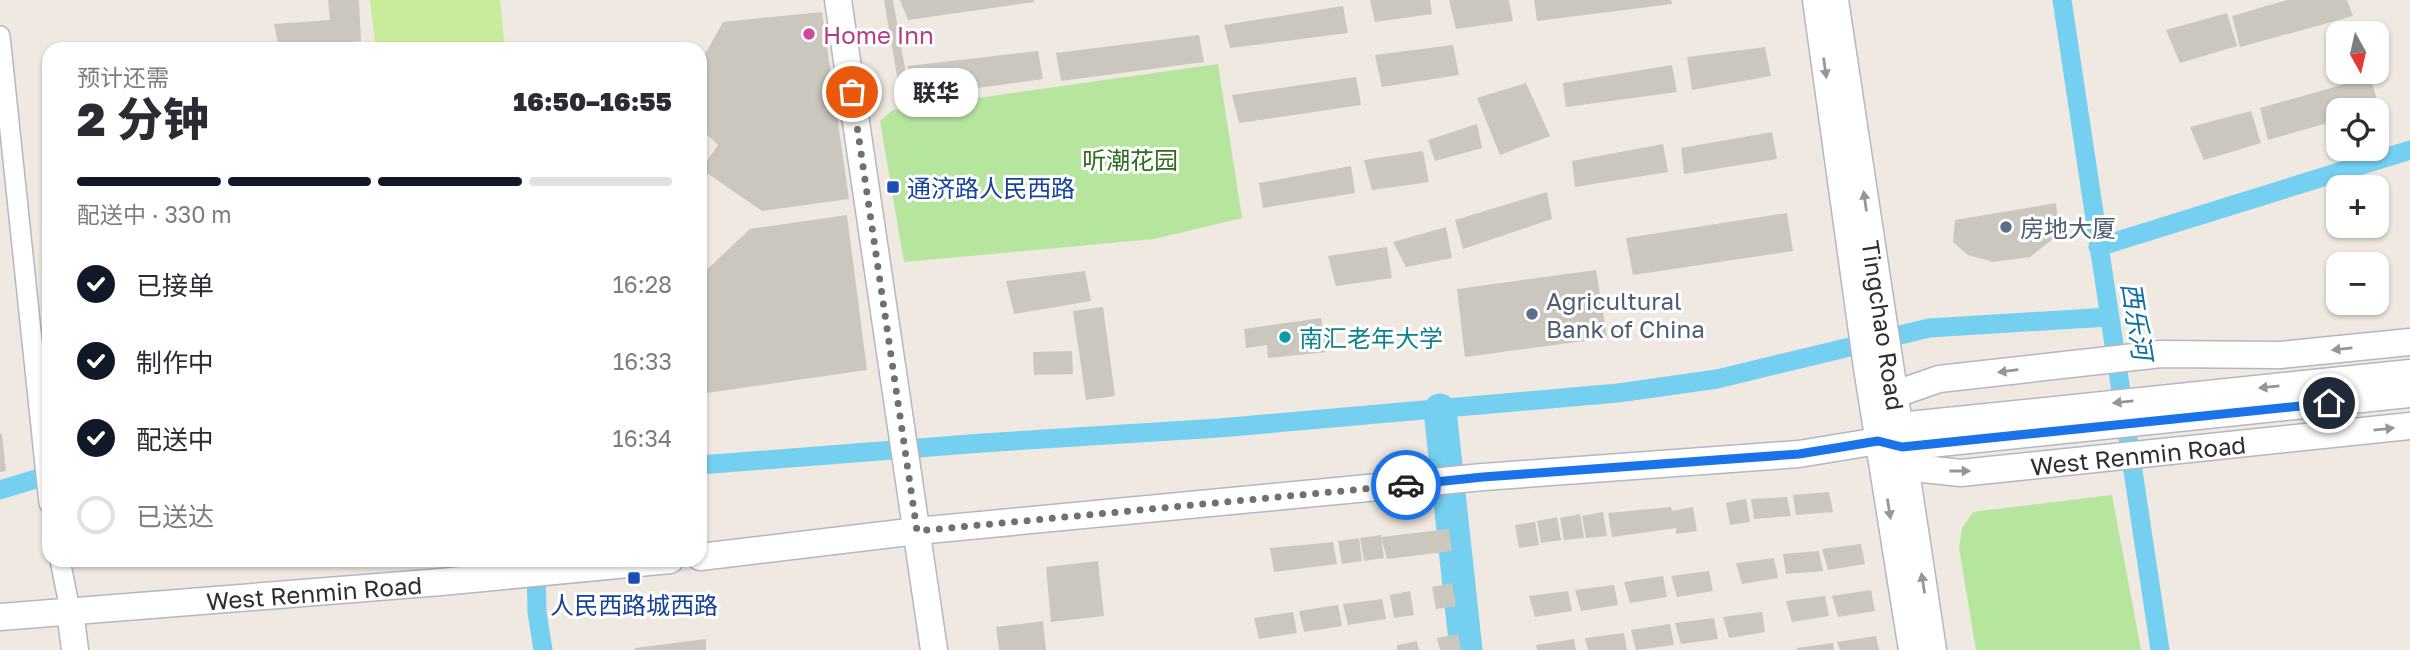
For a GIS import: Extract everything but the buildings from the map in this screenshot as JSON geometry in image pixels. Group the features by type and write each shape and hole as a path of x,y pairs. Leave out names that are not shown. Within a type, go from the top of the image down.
{"street":[{"path":"838,0 934,650"},
{"name":"Tingchao Road","path":"1815,0 1876,353 1896,445 1933,650"},
{"name":"Tingchao Road","path":"1835,0 1871,319"},
{"path":"0,36 36,362 42,441"},
{"path":"1896,445 1893,395 1939,379 2161,354 2280,355 2410,342"},
{"name":"Tingchao Road","path":"1876,353 1893,395"},
{"name":"West Renmin Road","path":"707,555 917,531 1482,477 1896,445 2410,373"},
{"name":"West Renmin Road","path":"2166,409 2410,394"},
{"name":"West Renmin Road","path":"1896,445 1961,473 2410,426"},
{"name":"Tingchao Road","path":"1896,445 1912,650"},
{"path":"61,567 75,650"},
{"name":"West Renmin Road","path":"0,617 601,567"}],"green space":[{"path":"370,0 500,0 504,42 375,42"},
{"name":"听潮花园","path":"1218,64 1242,218 1154,239 904,262 880,121 893,110"},
{"path":"2112,495 2141,650 1976,650 1959,548 1962,528 1973,512"}],"waterway":[{"name":"西乐河","path":"2062,0 2160,650"},
{"path":"2098,247 2410,150"},
{"path":"707,464 1219,428 1618,393 1717,379 1929,328 2109,317"},
{"path":"1440,410 1466,650"},
{"path":"0,490 42,477"},
{"path":"536,567 537,612 543,650"}],"way so far":[{"path":"852,92 917,531 1406,485"}],"place":[{"name":"Home Inn","path":"809,34"},
{"name":"联华","path":"852,92"},
{"name":"通济路人民西路","path":"893,187"},
{"name":"房地大厦","path":"2006,227"},
{"name":"Agricultural Bank of China","path":"1532,314"},
{"name":"南汇老年大学","path":"1285,337"},
{"name":"人民西路城西路","path":"634,578"}],"route":[{"path":"1406,485 1799,454 1878,441 1902,447 2329,403"}]}
